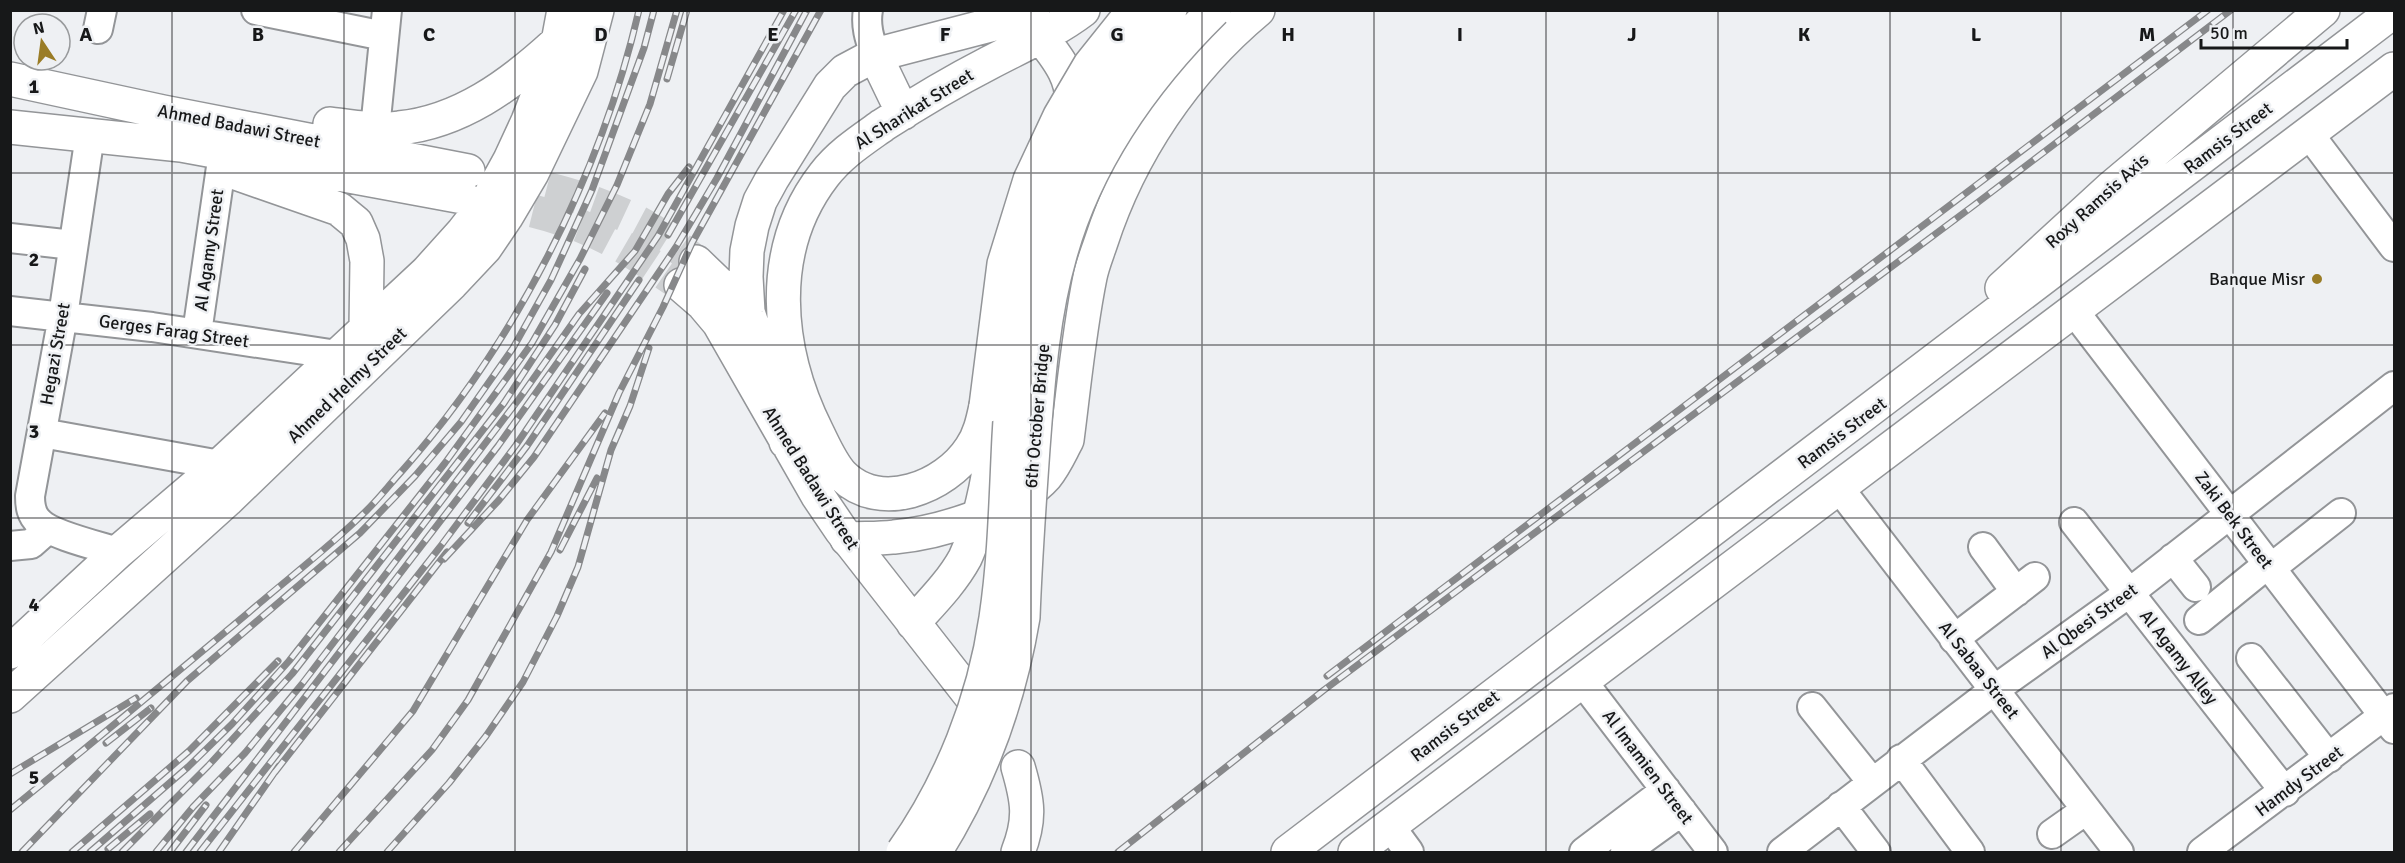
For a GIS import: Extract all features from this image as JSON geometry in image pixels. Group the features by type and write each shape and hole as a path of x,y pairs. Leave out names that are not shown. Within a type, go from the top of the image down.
{"main road":[{"name":"Ahmed Helmy Street","path":"13,646 220,465 427,272 463,232 488,200 528,121 558,42 564,10"},
{"name":"Ahmed Helmy Street","path":"10,696 227,500 452,283 485,248 532,173 568,100 581,71 597,10"},
{"name":"Al Sharikat Street","path":"786,442 764,360 748,312 747,251 760,201 830,86 845,71 875,55 1032,21 1064,26 1083,10"},
{"name":"Al Sharikat Street","path":"1032,21 986,64 903,112 852,146 825,173 804,206 789,242 783,280 785,326 794,372 809,416 830,457 842,474 859,487 879,493 899,493 921,488 950,471 972,447 981,427 986,406 1004,264 1030,180 1060,116 1090,65 1134,10"},
{"name":"6th October Bridge","path":"903,852 931,807 953,762 972,716 986,668 996,619 1001,570 1014,354 1020,302 1032,250 1049,200 1070,151 1096,105 1126,61 1170,10"},
{"path":"926,852 956,806 972,774 991,722 1011,652 1015,623 1023,457 1029,388 1043,283 1066,202 1095,138 1127,87 1160,46 1197,10"},
{"name":"6th October Bridge","path":"935,852 984,759 1017,656 1023,617 1040,362 1047,314 1060,254 1077,208 1123,120 1151,78 1214,10"},
{"path":"847,539 894,537 929,531 978,517 1026,493 1044,478 1056,463 1066,440 1090,276 1109,218 1132,166 1163,116 1199,67 1258,10"},
{"name":"Roxy Ramsis Axis","path":"1880,404 2052,240 2110,188 2323,10"},
{"name":"Ramsis Street","path":"1288,852 2394,11"},
{"path":"913,623 949,582 965,558 978,517 996,431 1020,257 1047,171 1071,113 1071,92 1065,71 1055,52 1032,21"},
{"path":"163,112 177,107 192,106 261,117 375,129 398,129 425,124 457,113 488,97 521,75 558,42"},
{"path":"875,55 903,112"},
{"path":"1355,852 2394,69"},
{"name":"Ahmed Badawi Street","path":"10,79 163,112 466,184 181,145 10,127"},
{"path":"181,145 221,167 339,209 356,223 363,240 367,261 366,328"},
{"name":"Ahmed Badawi Street","path":"748,312 689,273 703,304 718,323 818,496 847,539 970,695"},
{"path":"1018,767 1027,797 1028,810 1027,824 1018,852"}],"street":[{"path":"256,10 385,23 375,129"},
{"path":"868,10 869,37 875,55"},
{"path":"2309,134 2394,248"},
{"name":"Hegazi Street","path":"48,530 33,516 30,496 63,316 90,135"},
{"name":"Al Agamy Street","path":"197,333 221,167"},
{"path":"10,238 73,245"},
{"name":"Gerges Farag Street","path":"10,311 197,333 337,355"},
{"name":"Zaki Bek Street","path":"2074,311 2270,566 2391,718"},
{"name":"Al Qbesi Street","path":"1782,852 1901,759 2129,593 2394,386"},
{"path":"42,433 220,465"},
{"name":"Al Sabaa Street","path":"1839,488 2119,852"},
{"path":"2199,620 2341,513"},
{"name":"Al Agamy Alley","path":"2074,522 2285,792"},
{"path":"10,546 31,544 48,530 118,552"},
{"path":"1954,639 2025,584 1983,547"},
{"path":"2173,558 2196,587"},
{"path":"2251,658 2329,758"},
{"name":"Al Imamien Street","path":"1583,682 1713,852"},
{"path":"1812,707 1872,782"},
{"name":"Hamdy Street","path":"2202,852 2329,758 2391,718"},
{"path":"1901,759 1970,852"},
{"path":"1584,852 1674,800"},
{"path":"1625,852 1674,800"},
{"path":"1841,806 1876,852"},
{"path":"2052,834 2086,810"},
{"path":"1390,826 1409,852"}],"tunnel":[{"path":"499,177 584,199 625,215 667,240 696,262"},
{"path":"485,201 537,212 597,233 654,266 681,285"}],"railway":[{"path":"10,810 335,540 373,504 443,422 481,369 516,313 577,195 602,134 639,10"},
{"path":"22,852 187,681 360,533 415,476 461,422 513,348 551,280 592,190 644,48 654,10"},
{"path":"90,852 188,767 232,724 289,661 445,463 532,343 580,259 617,185 650,104 677,10"},
{"path":"667,79 687,10"},
{"path":"200,852 440,547 516,445 658,236 784,10"},
{"path":"668,235 796,10"},
{"path":"444,559 499,500 534,457 676,247 717,178 807,10"},
{"path":"339,852 432,750 468,700 551,552 619,393 663,307 692,243 821,10"},
{"path":"1327,676 2208,10"},
{"path":"1118,852 1324,690 1973,206 2231,10"},
{"path":"156,852 193,807 245,753 302,684 519,399 579,314 635,251 668,194 689,167"},
{"path":"122,852 208,766 292,674 504,403 555,325 585,269"},
{"path":"468,523 527,446 639,280"},
{"path":"186,852 498,446 607,293"},
{"path":"387,852 449,783 486,736 523,682 557,616 578,567 611,450 630,406 649,348"},
{"path":"294,852 413,711 527,520 605,413"},
{"path":"560,550 597,478"},
{"path":"275,772 447,552"},
{"path":"72,852 189,751 278,661"},
{"path":"10,774 136,698"},
{"path":"106,743 151,708"},
{"path":"219,852 279,766"},
{"path":"170,852 206,805"},
{"path":"108,849 150,814"}],"place":[{"name":"Banque Misr","path":"2317,279"}]}
